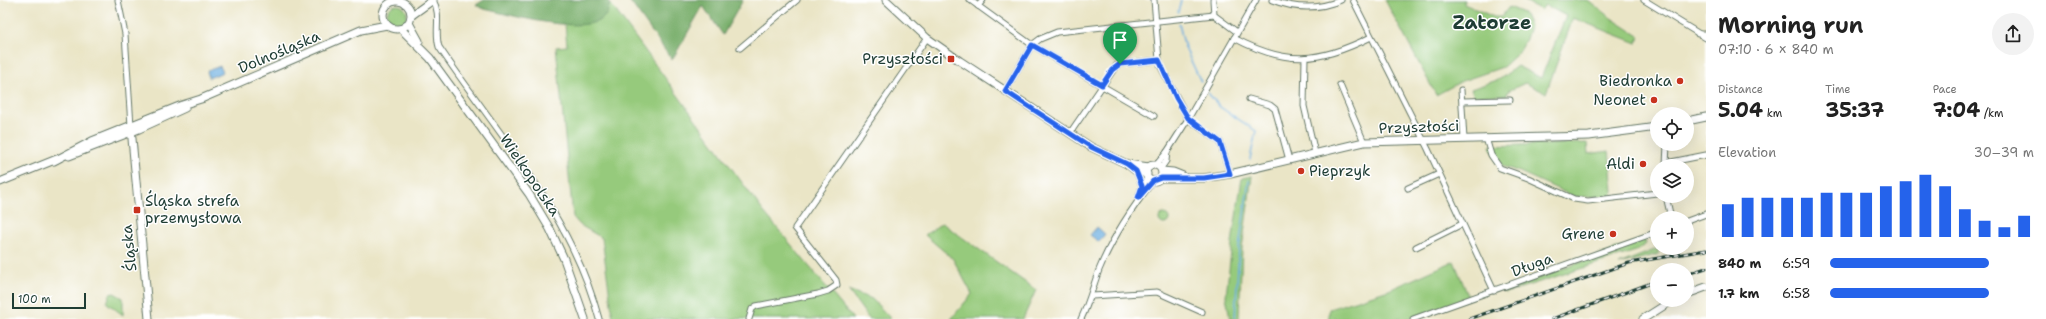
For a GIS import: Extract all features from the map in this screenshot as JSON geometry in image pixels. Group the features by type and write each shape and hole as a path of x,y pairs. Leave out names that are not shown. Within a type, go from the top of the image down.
{"street":[{"path":"118,0 125,34 131,129"},
{"path":"412,15 409,6 401,1 394,0 384,4 383,16 387,25 394,29 401,29 409,23 412,15 432,0"},
{"path":"409,6 432,0"},
{"path":"432,0 438,11 436,31 439,47 531,175 559,219 582,267 599,319"},
{"path":"740,48 797,0"},
{"path":"886,0 927,38 1070,133 1107,156 1154,173"},
{"path":"970,0 1032,45 1154,116"},
{"path":"978,6 983,0"},
{"path":"1154,0 1159,60 1176,98 1188,118 1220,142 1230,174"},
{"path":"1213,0 1214,15"},
{"path":"1081,319 1092,296 1099,270 1138,198 1168,152 1256,0"},
{"path":"1272,0 1302,8 1325,5 1341,0"},
{"path":"1353,0 1439,174 1494,291"},
{"path":"1644,0 1706,38"},
{"path":"1005,91 1032,45 1040,39 1057,32 1155,20 1214,15 1237,32"},
{"name":"Dolnośląska","path":"0,182 54,160 92,141 131,129 182,105 201,99 366,28 383,16"},
{"name":"Wielkopolska","path":"409,23 430,58 532,200 550,229 564,259 585,319"},
{"name":"Dolnośląska","path":"366,28 387,25"},
{"name":"Wielkopolska","path":"401,29 430,58"},
{"path":"1698,34 1706,34"},
{"path":"1234,38 1259,50 1286,57 1305,58 1344,50 1371,37"},
{"path":"749,319 752,309 756,306 818,294 828,291 836,285 836,280 795,228 927,38"},
{"path":"1305,58 1304,106 1315,153"},
{"path":"1070,133 1112,70 1120,64 1159,60"},
{"path":"1340,85 1364,142"},
{"path":"1461,90 1463,101 1464,139"},
{"path":"1249,99 1270,105 1275,109 1289,160"},
{"path":"1463,101 1510,100"},
{"path":"1694,119 1706,116"},
{"name":"Przyszłości","path":"1154,173 1204,178 1230,174 1364,142 1601,135 1650,128"},
{"name":"Śląska","path":"131,129 149,319"},
{"path":"1486,138 1490,155 1500,168 1528,178 1574,199 1588,201 1650,194"},
{"path":"1138,198 1142,186 1166,161 1168,152"},
{"path":"1686,159 1706,154"},
{"path":"1166,161 1173,172"},
{"path":"1127,164 1136,171 1142,186"},
{"path":"1136,171 1154,173 1173,172 1185,177"},
{"path":"1408,188 1439,174"},
{"path":"1694,218 1706,214"},
{"path":"1416,247 1462,224"},
{"name":"Długa","path":"1413,319 1650,235"},
{"path":"1694,291 1706,287"},
{"path":"1092,296 1157,292 1202,312"},
{"path":"1643,319 1662,307"}],"green space":[{"path":"484,0 608,0 610,3 606,15 597,22 566,25 528,19 484,9 476,5"},
{"path":"629,0 743,0 723,35 703,6 672,60"},
{"path":"1385,0 1464,0 1464,4 1494,17 1501,17 1509,7 1524,13 1530,26 1526,39 1517,54 1503,67 1462,81 1436,95"},
{"path":"1523,0 1588,0 1608,16 1639,36 1637,43 1573,18 1546,93 1525,83 1508,91 1507,95 1474,96 1471,89 1500,79 1517,66 1541,78 1566,16 1545,5 1541,10"},
{"path":"610,3 763,211 853,319 613,319 602,238 580,225 573,217 556,47 567,46 565,24 582,24 606,15"},
{"path":"397,5 404,8 407,15 404,22 397,25 390,22 387,15 390,8"},
{"path":"1587,143 1588,154 1609,151 1613,191 1611,196 1575,197 1520,172 1502,166 1497,161 1490,146"},
{"path":"1252,176 1242,248 1239,319 1230,319 1226,296 1242,178"},
{"path":"1162,214 1166,214 1168,215 1168,223 1162,224 1159,221 1159,217"},
{"path":"942,223 1036,290 1023,319 951,319 972,294 953,259 925,235"},
{"path":"1641,240 1645,240 1646,244 1639,250 1505,293 1502,291"},
{"path":"1650,252 1650,255 1655,255 1619,264"},
{"path":"1454,261 1469,298 1407,319 1329,319 1329,309 1389,290"},
{"path":"848,290 872,299 891,319 869,319"},
{"path":"114,293 123,298 123,315 107,303 110,294"}],"water":[{"path":"220,66 223,72 209,78 207,71"},
{"path":"1097,227 1105,234 1099,242 1090,235"}],"waterway":[{"path":"1178,12 1181,0"},
{"path":"1179,24 1185,48 1201,82"},
{"path":"1208,93 1220,107 1256,131 1250,159"},
{"path":"1235,319 1239,248 1249,180"}],"railway":[{"path":"1469,319 1629,263 1706,250"},
{"path":"1694,272 1706,268"},
{"path":"1552,319 1650,284"}],"place":[{"name":"Przyszłości","path":"951,59"},
{"name":"Biedronka","path":"1680,81"},
{"name":"Neonet","path":"1654,100"},
{"name":"Aldi","path":"1643,164"},
{"name":"Pieprzyk","path":"1301,171"},
{"name":"Śląska strefa przemysłowa","path":"137,210"},
{"name":"Grene","path":"1613,234"}],"district":[{"name":"Zatorze","path":"1492,22"}],"route":[{"path":"1032,45 1102,85 1112,70 1120,64 1159,60 1161,68 1176,98 1188,118 1220,142 1230,174 1204,178 1161,178 1153,181 1138,198 1142,186 1136,171 1127,164 1107,156 1091,147 1005,91 1032,45"}]}
